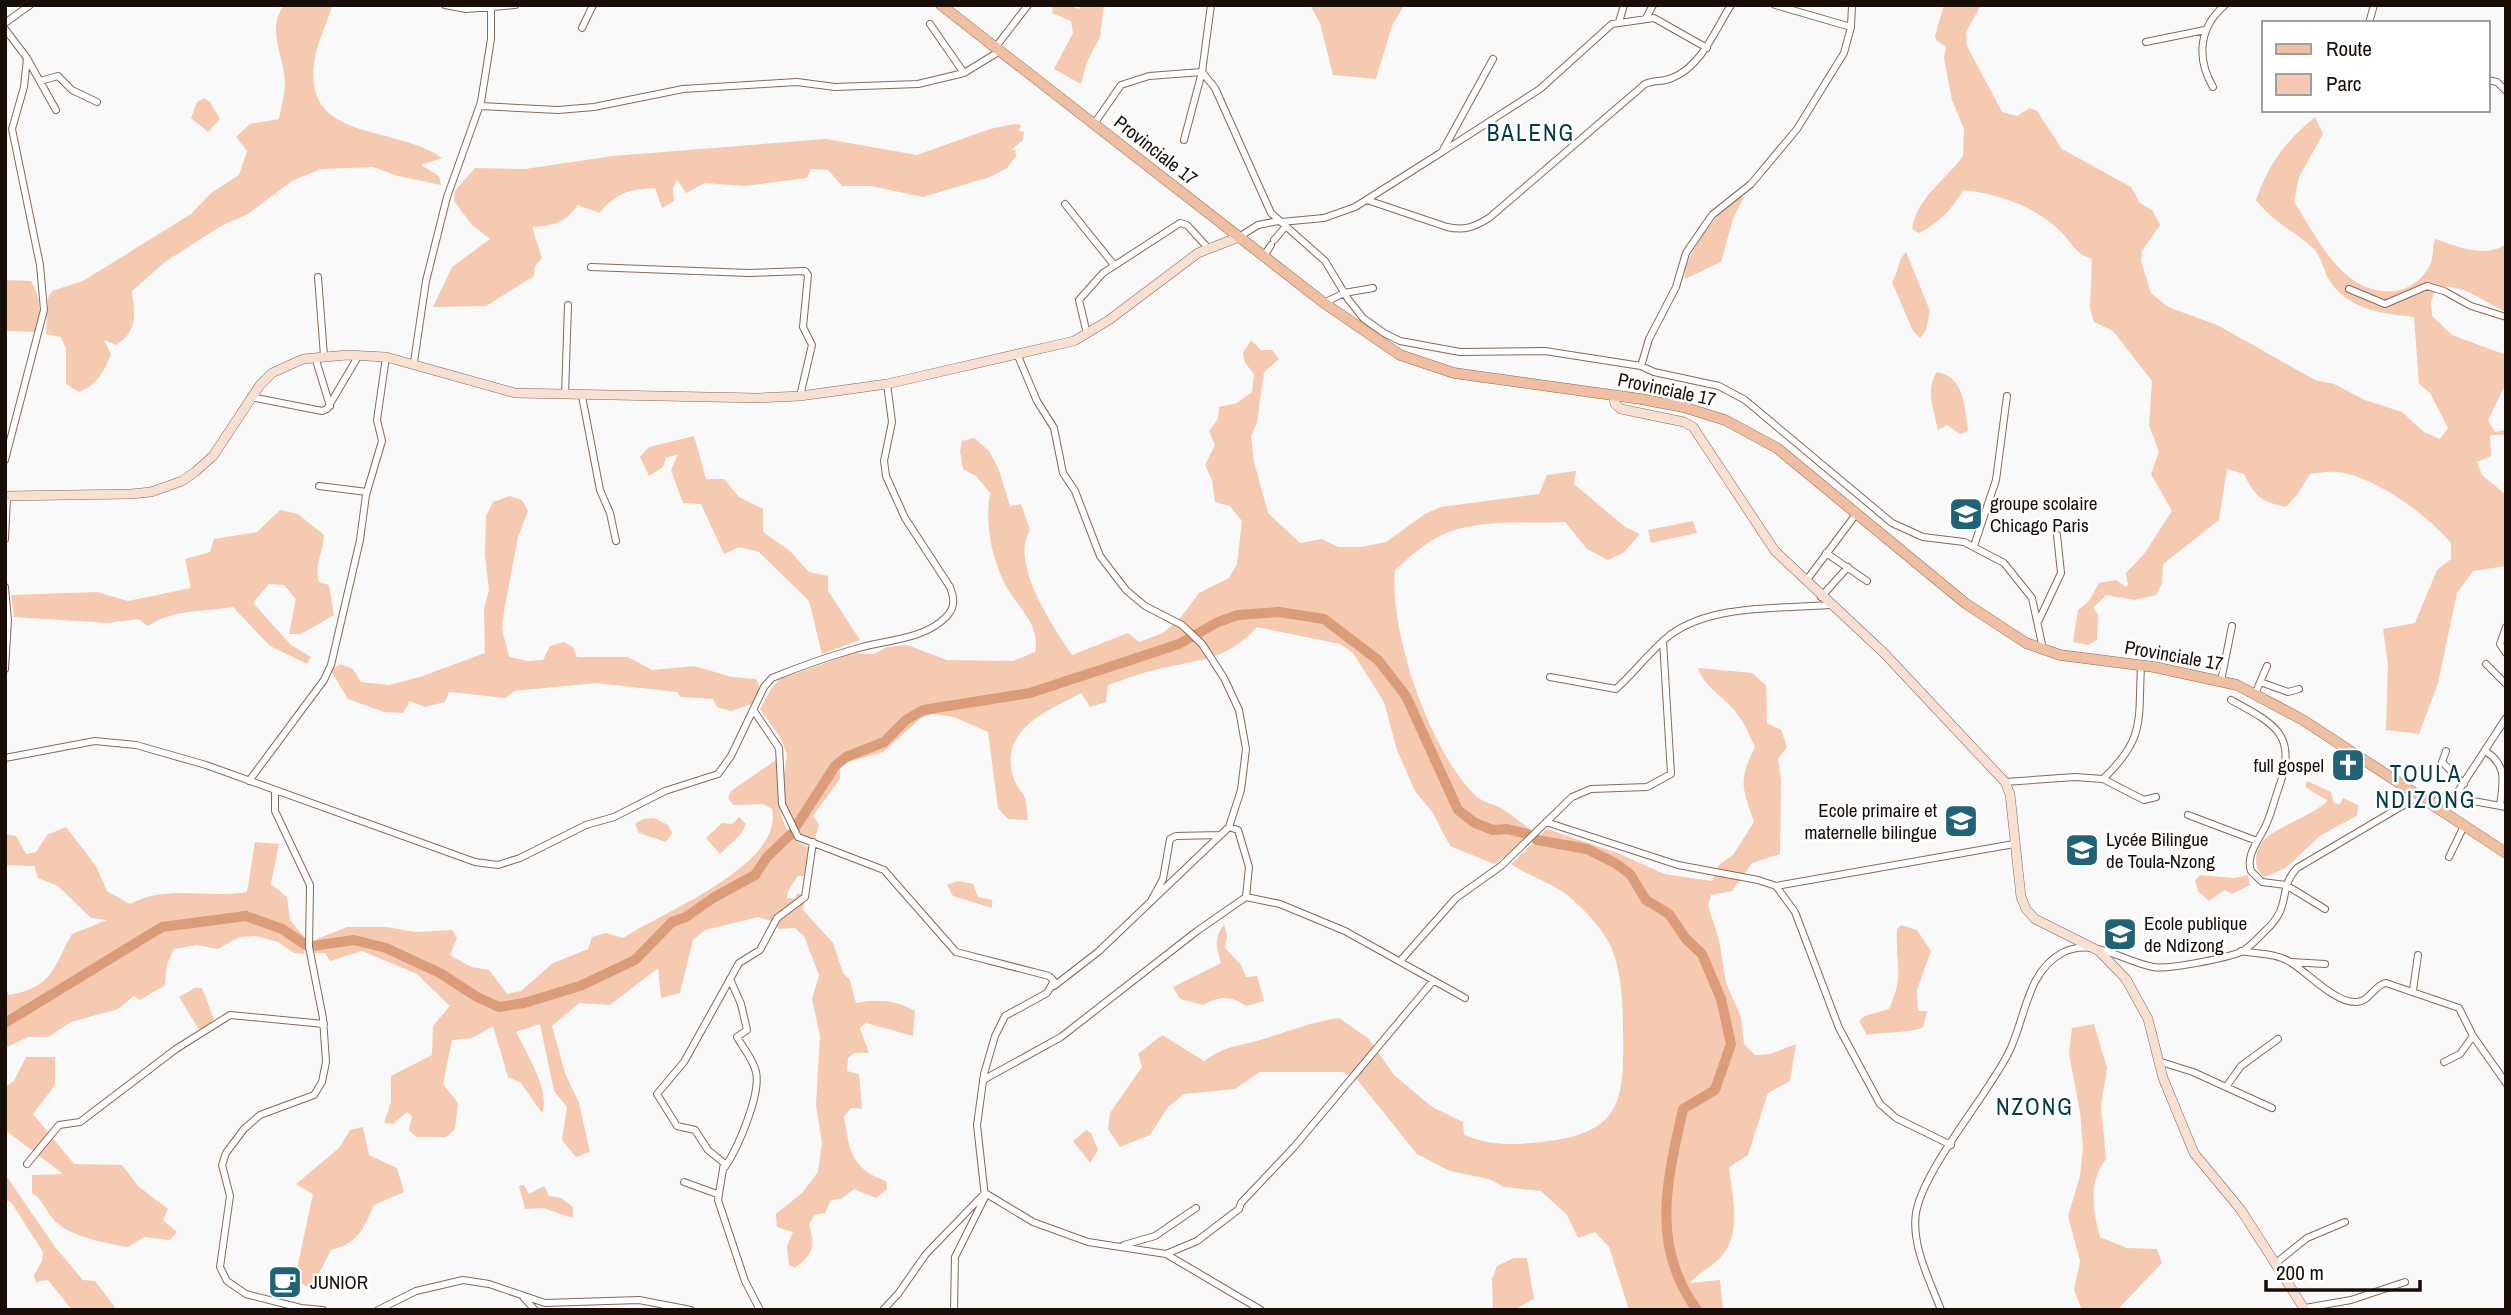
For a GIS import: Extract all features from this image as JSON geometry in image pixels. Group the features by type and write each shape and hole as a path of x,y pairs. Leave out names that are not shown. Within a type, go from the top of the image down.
{"main road":[{"name":"Provinciale 17","path":"941,5 1324,303 1400,355 1433,368 1613,395 1698,411 1751,432 1795,461 1981,615 2043,650 2084,660 2141,666 2221,681 2255,694 2303,720 2506,853"}],"street":[{"path":"5,23 20,8 30,5"},
{"path":"445,5 458,9 515,5"},
{"path":"582,28 593,5"},
{"path":"480,106 558,110 594,107 683,89 797,82 835,87 889,86 937,81 964,73 998,50 1028,5"},
{"path":"1184,140 1202,72 1211,5"},
{"path":"1619,22 1624,5"},
{"path":"1646,18 1653,5"},
{"path":"1367,200 1447,228 1459,230 1475,226 1531,183 1636,91 1650,81 1672,78 1707,48 1731,5"},
{"path":"1775,5 1851,27"},
{"path":"1641,366 1649,339 1676,286 1686,253 1712,215 1751,184 1797,129 1844,53 1851,27 1852,5"},
{"path":"2213,87 2202,61 2205,30 2210,19 2225,5"},
{"path":"414,362 426,281 447,197 480,106 491,39 491,8"},
{"path":"5,539 6,497 131,494 151,492 182,481 213,456 251,397 272,373 289,363 320,356 359,355 414,362 493,389 515,393 582,396 800,396 887,384 1055,348 1087,334 1183,262 1208,248 1240,237 1258,225 1324,218 1367,200 1540,89 1606,27 1619,22 1654,18 1707,48"},
{"path":"930,24 964,73"},
{"path":"5,29 27,58 56,110"},
{"path":"2146,42 2205,30"},
{"path":"5,460 44,310 40,265 12,129 24,87 27,58"},
{"path":"1442,152 1493,60"},
{"path":"1094,124 1121,85 1149,76 1202,72"},
{"path":"1202,72 1215,88 1264,203 1325,261 1363,318 1400,341 1468,353 1545,351 1641,366 1654,372 1719,386 1745,400 1892,523 1923,537 1974,546 2004,563 2025,586 2039,620 2043,650"},
{"path":"40,80 58,76 72,90 97,102"},
{"path":"2490,80 2497,82 2506,91"},
{"path":"1065,204 1114,265"},
{"path":"1087,334 1079,305 1081,295 1093,281 1114,265 1180,223 1187,225 1208,248"},
{"path":"1264,256 1282,223"},
{"path":"591,267 749,273 805,271 808,275 803,327 812,345 800,396"},
{"path":"318,277 320,356 330,406"},
{"path":"2349,289 2385,303 2427,286 2436,287 2471,306 2506,317"},
{"path":"1324,303 1344,293 1373,288"},
{"path":"565,395 568,305"},
{"path":"251,397 322,411 330,406 359,355"},
{"path":"954,1310 952,1275 955,1257 982,1206 985,1193 977,1125 983,1080 998,1028 1005,1016 1047,993 1098,952 1229,827 1246,761 1243,723 1234,698 1202,643 1182,625 1145,606 1126,590 1100,556 1075,491 1063,473 1054,428 1037,401 1018,356"},
{"path":"249,781 324,680 331,665 360,540 367,492 382,441 377,419 386,357"},
{"path":"5,758 79,742 114,741 168,752 475,862 502,864 573,830 614,817 665,791 719,774 754,711 764,687 772,678 848,651 926,630 938,624 952,609 954,596 950,587 905,519 886,476 884,461 892,422 887,384"},
{"path":"1613,395 1615,404 1621,409 1684,422 1693,427 1765,538 1821,597 1884,653 2005,782 2010,794 2021,897 2026,909 2035,919 2095,947 2148,966 2165,968 2241,951 2275,956 2291,962 2325,964"},
{"path":"582,396 600,490 616,529 616,541"},
{"path":"1974,546 1996,480 2007,396"},
{"path":"319,486 367,492"},
{"path":"1806,581 1857,513"},
{"path":"2039,620 2061,573 2057,535"},
{"path":"1826,553 1867,581"},
{"path":"1821,597 1848,568"},
{"path":"5,587 8,620 5,669"},
{"path":"1550,677 1616,689 1664,641 1698,621 1740,612 1829,604"},
{"path":"2221,681 2232,626"},
{"path":"2506,627 2501,644 2506,653"},
{"path":"1401,960 1456,898 1501,866 1572,797 1583,791 1647,787 1671,774 1664,641"},
{"path":"2486,664 2506,684"},
{"path":"2103,779 2126,756 2137,733 2141,666"},
{"path":"2255,694 2267,666"},
{"path":"2260,682 2288,692 2299,689"},
{"path":"2231,700 2280,731 2287,751 2282,779 2265,829 2250,858 2251,872 2262,882 2286,885 2325,909"},
{"path":"754,711 779,748 782,764 781,796 787,820 798,837 884,870 957,952 1049,976 1054,986"},
{"path":"2433,806 2439,798 2451,798 2458,793 2503,728 2506,718"},
{"path":"2446,751 2442,762 2464,784"},
{"path":"2458,793 2473,801 2503,806 2503,769 2496,757 2485,751"},
{"path":"2005,782 2075,777 2103,779 2144,800 2155,797"},
{"path":"275,791 277,815 310,885 310,955 324,1024 326,1062 319,1089 308,1098 256,1118 234,1141 223,1160 230,1196 220,1267 226,1281 246,1294 301,1308 323,1310"},
{"path":"2241,951 2280,915 2286,899 2286,885 2297,868 2419,796"},
{"path":"2188,815 2257,841"},
{"path":"1546,822 1678,865 1776,886 2014,844"},
{"path":"2449,858 2464,826"},
{"path":"1229,827 1238,830 1247,855 1246,897"},
{"path":"1148,905 1163,879 1170,839 1176,836 1220,835"},
{"path":"725,1168 724,1163 708,1150 695,1130 677,1126 657,1094 684,1062 739,963 763,946 777,918 805,897 813,842"},
{"path":"1776,886 1795,912 1839,1028 1880,1104 1896,1118 1951,1144"},
{"path":"983,1080 1061,1037 1180,944 1246,897 1280,904 1301,912 1401,960 1465,998"},
{"path":"1941,1310 1917,1242 1915,1220 1921,1197 2007,1056 2026,1001 2045,968 2064,951 2095,947 2113,963 2139,999 2148,1019 2158,1061 2194,1153 2241,1209 2305,1309 2338,1303 2405,1282"},
{"path":"2413,990 2418,955"},
{"path":"2291,962 2314,982 2351,1002 2362,1000 2381,984 2413,990 2459,1008 2473,1036 2506,1083"},
{"path":"730,978 747,1030 737,1037 754,1065 757,1080 747,1119 725,1168 717,1194 745,1281 760,1310"},
{"path":"1166,1254 1197,1241 1239,1209 1241,1203 1307,1132 1433,981"},
{"path":"27,1164 59,1125 80,1122 176,1049 230,1015 324,1024"},
{"path":"2444,1062 2460,1054 2473,1036"},
{"path":"2226,1087 2242,1066 2278,1040"},
{"path":"2158,1061 2272,1108"},
{"path":"684,1182 717,1194"},
{"path":"985,1193 1033,1222 1088,1242 1166,1254 1261,1310"},
{"path":"883,1310 898,1294 926,1254 985,1193"},
{"path":"1119,1247 1155,1236 1196,1208"},
{"path":"2276,1263 2307,1237 2345,1222"},
{"path":"378,1310 416,1291 456,1280 489,1284 552,1303 639,1300 691,1310"},
{"path":"522,1296 535,1310"}],"green space":[{"path":"285,5 332,5 316,52 314,82 320,103 334,117 353,126 421,147 442,158 421,165 439,176 441,185 398,176 373,167 321,169 292,181 248,214 221,226 165,262 132,291 132,328 116,345 104,340 111,354 106,367 95,382 79,392 66,384 66,349 61,337 46,334 48,298 52,291 83,281 191,214 211,193 239,175 247,151 236,137 250,124 279,119 285,86 276,24"},
{"path":"1068,5 1079,9 1081,5 1104,5 1100,37 1087,62 1081,84 1054,69 1073,33 1071,21 1052,13 1053,6"},
{"path":"1310,5 1404,5 1392,26 1376,79 1333,75 1320,23"},
{"path":"1944,5 1981,5 1966,32 1967,46 2002,112 2017,116 2030,108 2037,111 2062,149 2131,187 2140,203 2152,210 2160,225 2142,251 2141,261 2151,293 2168,307 2217,325 2315,380 2334,384 2365,400 2402,412 2424,432 2440,439 2448,428 2430,393 2419,384 2414,317 2365,308 2345,297 2328,278 2314,249 2270,215 2256,200 2279,154 2315,117 2323,134 2299,177 2294,202 2333,262 2359,284 2375,290 2393,291 2410,286 2419,280 2430,265 2435,239 2480,251 2489,251 2506,244 2506,312 2464,290 2446,286 2436,287 2431,302 2432,316 2452,335 2506,355 2506,383 2488,420 2495,432 2506,430 2506,435 2490,435 2491,456 2477,462 2482,475 2506,495 2506,566 2473,571 2457,593 2438,683 2419,734 2386,730 2388,664 2383,629 2415,623 2437,570 2451,559 2451,543 2429,521 2399,498 2351,475 2334,472 2310,474 2286,507 2265,500 2255,493 2244,474 2227,469 2219,520 2163,564 2162,583 2156,595 2134,600 2106,595 2093,608 2098,614 2097,640 2088,645 2073,642 2078,610 2089,601 2099,583 2116,580 2126,587 2128,585 2126,573 2144,554 2172,511 2151,474 2159,452 2149,425 2152,381 2113,331 2094,322 2090,308 2092,259 2077,251 2059,230 2038,214 2014,202 1963,190 1939,220 1919,233 1912,229 1926,198 1963,156 1964,129 1952,100 1944,58 1946,46 1937,41 1935,36"},
{"path":"204,98 210,102 220,119 208,132 191,118 197,102"},
{"path":"1021,125 1019,131 1024,132 1023,140 1011,150 1015,150 1016,156 1007,168 990,177 923,197 871,186 842,186 828,170 811,169 807,178 744,186 705,183 686,193 677,180 673,188 674,201 662,208 655,188 624,193 599,213 578,205 558,222 532,227 542,258 535,266 534,276 486,306 433,307 452,267 490,239 472,225 454,201 455,191 475,168 525,169 613,156 826,139 917,155 990,129"},
{"path":"1738,195 1744,197 1733,219 1721,262 1685,279 1685,270 1696,246 1722,211"},
{"path":"1906,252 1930,311 1926,330 1920,338 1913,331 1892,282"},
{"path":"5,280 31,281 39,306 38,332 5,331"},
{"path":"1251,340 1261,350 1272,350 1279,359 1264,372 1257,423 1251,436 1254,462 1268,513 1300,543 1322,539 1338,547 1361,547 1386,542 1425,514 1441,507 1539,494 1547,475 1576,471 1574,484 1625,527 1640,534 1623,553 1608,560 1587,549 1565,522 1477,525 1434,539 1395,570 1395,596 1406,657 1416,690 1444,752 1477,797 1501,808 1531,830 1511,853 1494,864 1450,846 1433,813 1415,791 1397,750 1384,702 1353,653 1340,644 1257,627 1234,647 1222,653 1108,685 1106,702 1090,707 1081,693 1028,725 1018,735 1012,748 1011,762 1015,782 1025,798 1028,820 1008,819 998,808 988,732 954,717 933,714 921,718 883,752 840,764 840,779 813,816 819,824 815,838 799,836 787,813 782,789 787,754 780,737 760,709 772,687 780,679 854,653 874,654 887,647 907,645 947,660 1013,661 1035,652 1035,633 1005,584 996,562 989,528 990,493 976,476 963,469 960,451 962,441 974,438 989,451 999,470 1010,506 1021,504 1030,530 1025,543 1029,576 1045,612 1072,655 1128,633 1139,642 1163,633 1181,617 1199,593 1229,578 1237,564 1242,521 1230,506 1215,502 1212,480 1205,465 1215,445 1209,431 1218,419 1219,407 1237,403 1252,392 1254,374 1245,363 1243,353"},
{"path":"1937,372 1953,380 1958,387 1962,395 1968,431 1960,434 1947,425 1938,430 1931,393"},
{"path":"694,436 706,479 724,479 739,497 763,509 763,532 790,551 809,572 828,576 828,591 860,640 822,654 809,601 759,552 739,547 724,554 701,504 683,503 671,470 678,454 666,458 663,467 649,476 640,457 649,447"},
{"path":"510,496 522,500 528,511 518,537 504,611 502,629 509,657 528,661 543,660 550,646 564,642 573,647 577,657 628,657 652,670 694,666 732,677 756,679 760,688 752,704 731,711 717,707 713,699 680,697 677,692 596,683 514,691 506,698 449,692 445,702 425,707 410,701 403,713 384,712 348,699 331,671 340,664 353,669 361,682 389,685 420,677 485,653 484,609 489,590 485,555 486,516 493,502"},
{"path":"280,510 298,514 324,535 318,577 319,582 329,585 334,615 301,634 289,634 296,599 284,585 269,584 253,603 291,645 311,657 307,664 270,646 233,607 178,614 148,626 138,619 108,623 14,617 11,595 97,592 128,601 191,588 185,559 210,552 214,539 257,532"},
{"path":"1693,521 1697,533 1651,543 1648,530"},
{"path":"1698,668 1752,673 1766,685 1767,723 1781,730 1787,747 1778,759 1781,780 1780,854 1752,863 1732,891 1711,895 1708,906 1719,940 1726,983 1741,1017 1744,1044 1755,1055 1770,1054 1796,1044 1790,1081 1768,1093 1748,1155 1729,1167 1734,1202 1732,1238 1716,1261 1690,1283 1720,1280 1723,1310 1629,1310 1609,1247 1595,1232 1578,1238 1567,1215 1541,1191 1504,1187 1489,1179 1450,1171 1417,1154 1355,1077 1342,1072 1260,1072 1235,1089 1184,1094 1168,1107 1150,1135 1120,1147 1108,1129 1110,1113 1142,1067 1138,1054 1162,1035 1204,1061 1231,1047 1339,1018 1369,1039 1394,1075 1432,1107 1463,1122 1464,1135 1502,1144 1542,1142 1589,1131 1604,1121 1614,1109 1622,1075 1622,996 1613,952 1601,930 1572,900 1561,891 1511,864 1547,829 1620,854 1664,874 1712,881 1719,865 1733,855 1754,822 1745,792 1744,776 1755,747 1738,715 1709,686"},
{"path":"779,758 779,801 784,823 796,840 811,849 804,876 798,876 788,891 787,898 794,899 798,893 805,899 803,910 833,943 843,973 850,980 856,1003 886,1001 915,1011 913,1036 866,1023 860,1028 869,1053 854,1053 848,1058 847,1071 859,1074 862,1109 851,1108 844,1117 850,1149 858,1164 886,1181 887,1189 876,1198 854,1189 841,1199 831,1200 825,1213 814,1215 809,1225 812,1245 809,1254 795,1268 789,1265 787,1246 793,1232 777,1227 776,1214 802,1193 818,1172 822,1143 816,1105 820,1036 812,999 819,975 804,936 795,928 778,929 777,923 758,917 705,930 693,940 680,993 661,998 658,968 610,1005 579,1003 552,1026 565,1073 579,1103 590,1152 576,1157 562,1140 567,1107 554,1091 540,1024 516,1032 540,1083 544,1104 542,1113 521,1083 508,1077 493,1026 472,1038 452,1040 443,1084 458,1103 455,1129 446,1137 416,1137 409,1130 412,1116 407,1112 393,1124 384,1123 391,1102 391,1076 432,1055 433,1026 450,1006 417,974 362,951 330,961 325,953 313,953 317,939 347,927 387,927 415,932 452,930 457,938 450,955 471,967 489,970 507,994 521,991 553,963 588,949 592,937 606,933 623,938 690,901 740,868 759,850 771,830 772,809 763,804 733,805 728,798 731,791"},
{"path":"2307,781 2331,792 2334,803 2340,804 2343,798 2358,805 2357,816 2321,835 2286,868 2264,877 2257,867 2256,855 2265,839 2328,801 2305,787"},
{"path":"739,817 746,824 741,834 720,854 706,838 722,823 732,824"},
{"path":"654,818 668,825 672,833 666,842 639,833 635,824 643,819"},
{"path":"66,827 96,866 107,891 130,904 173,893 247,892 255,842 279,844 271,884 287,897 290,920 306,939 304,954 294,953 278,942 256,936 239,937 218,949 197,945 174,949 167,964 165,985 140,1000 134,996 118,1009 71,1022 48,1037 28,1037 5,1048 5,988 9,995 35,987 44,981 56,966 72,934 107,920 91,918 58,886 38,878 34,866 5,865 5,834 16,836 26,854 36,852 47,835"},
{"path":"2200,875 2234,878 2248,875 2250,885 2232,894 2225,890 2209,901 2198,891 2195,881"},
{"path":"958,881 973,884 978,897 992,900 992,908 953,896 947,885"},
{"path":"1224,924 1227,936 1225,948 1241,965 1246,977 1257,976 1264,1001 1246,1006 1225,998 1203,1005 1180,999 1173,987 1221,963 1217,943"},
{"path":"1901,925 1917,930 1931,951 1917,990 1918,1011 1927,1011 1923,1027 1867,1035 1859,1021 1865,1016 1889,1009 1894,997 1898,978 1897,929"},
{"path":"195,988 202,988 214,1019 201,1033 179,997"},
{"path":"2094,1024 2107,1068 2101,1106 2106,1159 2096,1177 2094,1187 2095,1217 2100,1237 2127,1248 2157,1249 2162,1263 2117,1310 2082,1310 2074,1290 2080,1261 2068,1216 2080,1176 2083,1148 2080,1112 2069,1054 2072,1028"},
{"path":"26,1057 55,1057 55,1085 33,1114 74,1164 122,1165 139,1187 168,1209 163,1220 177,1232 170,1240 144,1237 128,1247 88,1238 60,1225 32,1193 32,1175 63,1174 5,1130 5,1087 14,1081"},
{"path":"363,1127 369,1155 397,1168 404,1192 374,1205 354,1239 331,1250 311,1289 299,1282 298,1264 313,1194 296,1184 339,1148 350,1130"},
{"path":"1086,1130 1091,1133 1098,1150 1090,1163 1073,1141"},
{"path":"5,1174 55,1247 83,1280 95,1281 117,1310 72,1310 48,1280 36,1282 34,1275 42,1261 43,1252 11,1202 5,1200"},
{"path":"524,1185 529,1194 544,1186 549,1196 561,1198 573,1207 573,1218 543,1208 525,1209 519,1186"},
{"path":"1514,1258 1527,1258 1534,1299 1514,1310 1493,1310 1492,1279 1497,1266"}],"waterway":[{"path":"797,825 835,766 846,757 884,742 906,720 923,710 1030,693 1179,644 1218,622 1238,615 1279,612 1324,619 1378,660 1406,696 1458,810 1475,823 1493,830 1507,829 1528,834"},
{"path":"312,946 354,940 386,948 440,973 477,997 499,1007 524,1003 580,986 635,960 672,922 686,917 713,898 755,875 767,857 791,834"},
{"path":"1537,840 1587,849 1630,874 1646,900 1669,914 1686,939 1702,954 1721,999 1731,1044 1715,1090 1683,1109 1672,1162 1666,1212 1673,1262 1682,1286 1697,1310"},
{"path":"5,1023 162,927 246,916 282,929 306,945"}],"place":[{"name":"groupe scolaire Chicago Paris","path":"1966,514"},
{"name":"full gospel","path":"2348,765"},
{"name":"Ecole primaire et maternelle bilingue","path":"1961,821"},
{"name":"Lycée Bilingue de Toula-Nzong","path":"2082,850"},
{"name":"Ecole publique de Ndizong","path":"2120,934"},
{"name":"JUNIOR","path":"285,1282"}],"district":[{"name":"BALENG","path":"1531,132"},
{"name":"TOULA NDIZONG","path":"2426,786"},
{"name":"NZONG","path":"2035,1106"}]}
